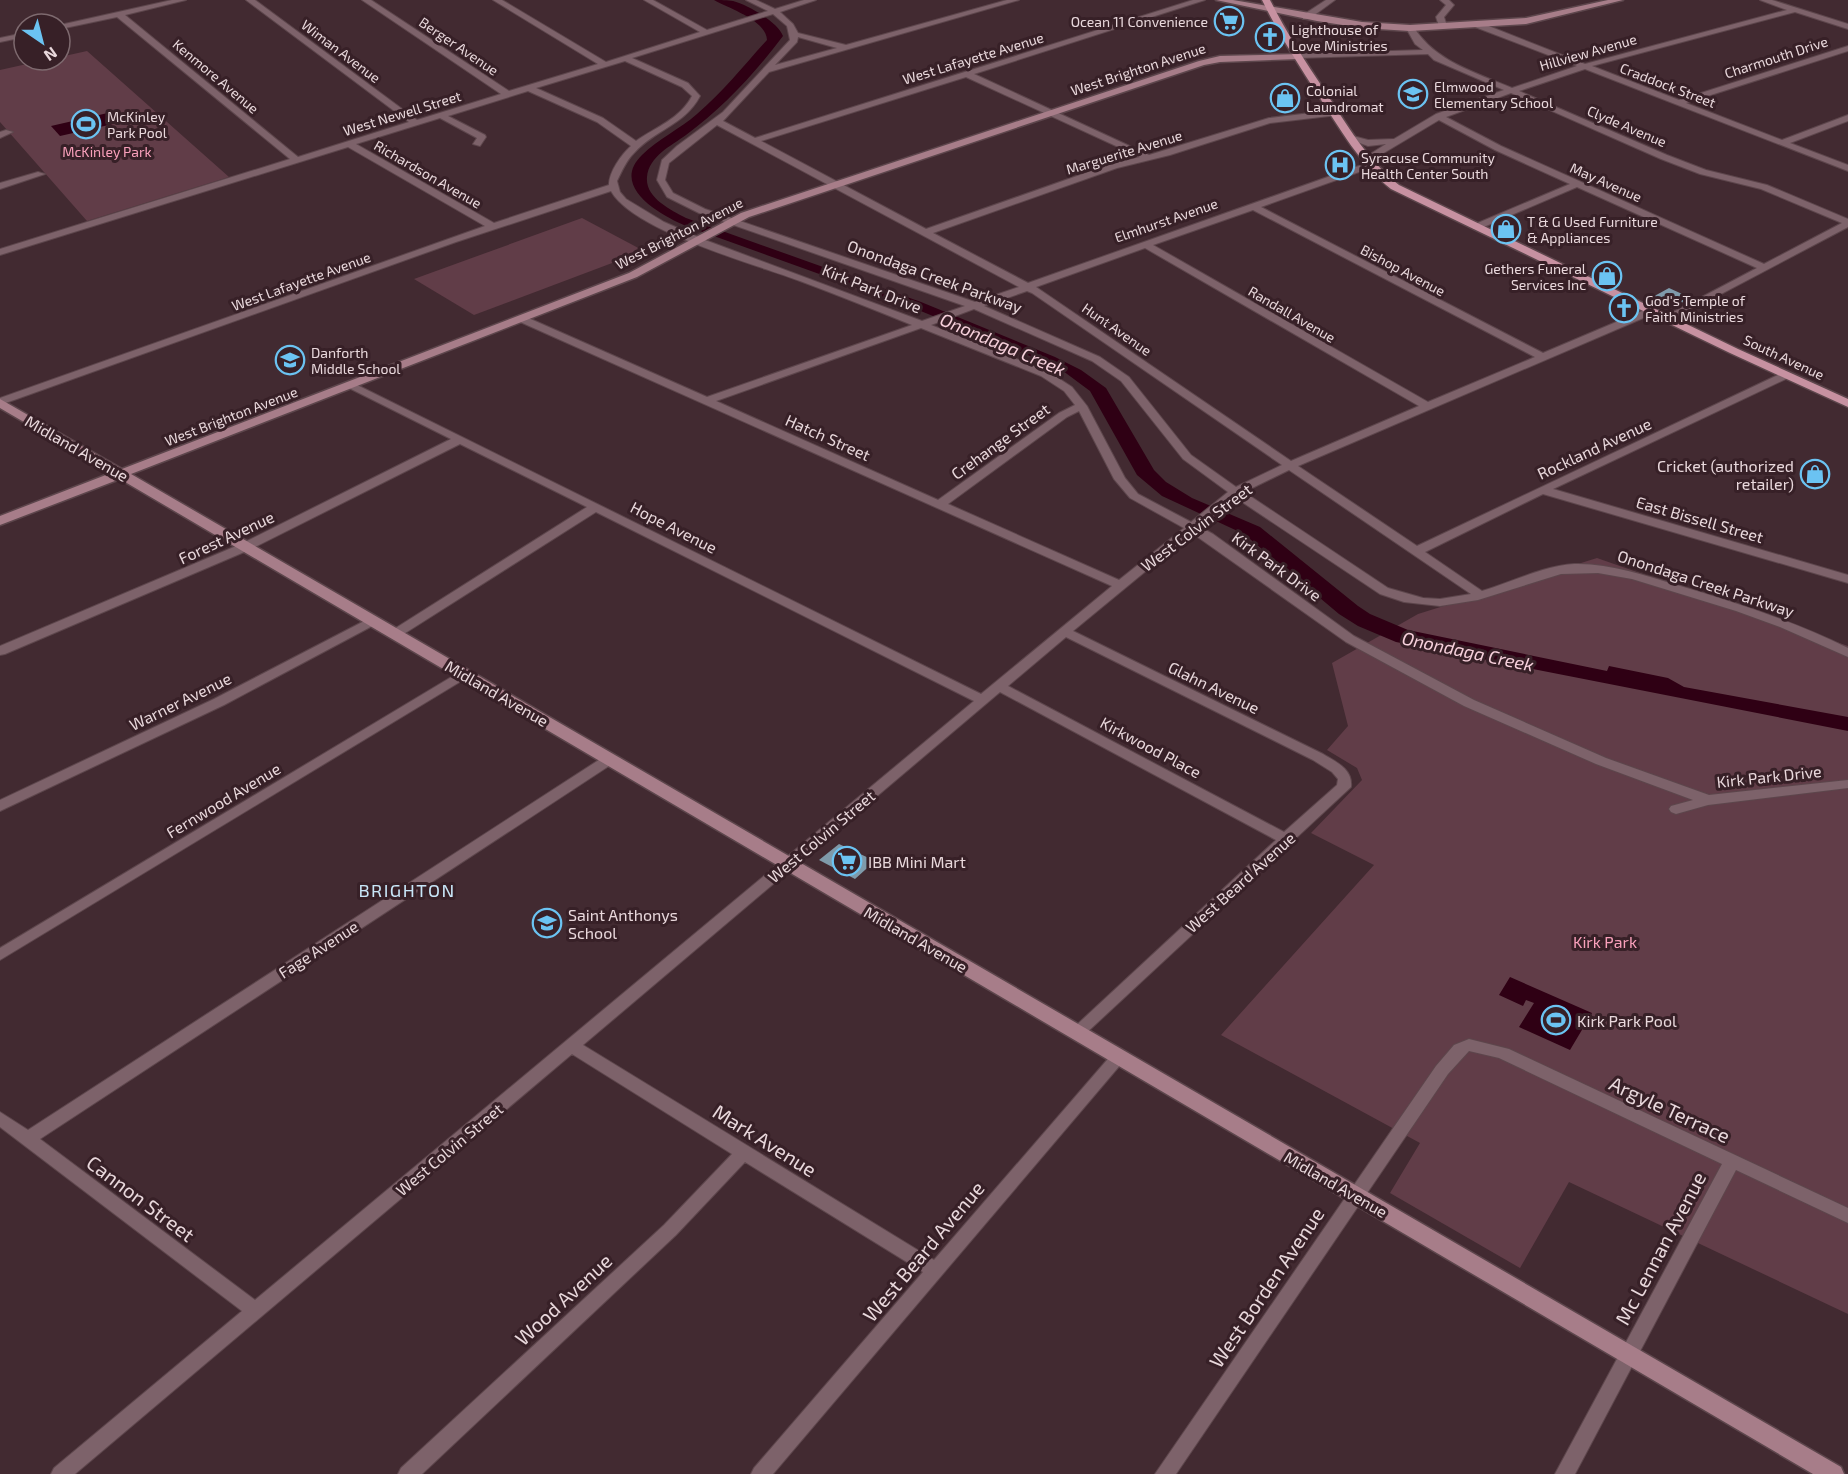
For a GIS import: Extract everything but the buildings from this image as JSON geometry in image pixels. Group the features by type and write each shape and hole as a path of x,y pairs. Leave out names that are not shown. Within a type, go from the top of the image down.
{"main road":[{"name":"South Avenue","path":"1266,0 1280,28 1368,162 1395,187 1848,403"}],"street":[{"path":"72,24 182,0"},
{"name":"Wiman Avenue","path":"250,0 416,123"},
{"name":"Berger Avenue","path":"366,0 507,94"},
{"path":"497,0 604,64"},
{"path":"648,0 707,33"},
{"path":"717,121 794,40 794,34 788,22 750,0"},
{"name":"West Newell Street","path":"0,252 812,0"},
{"path":"767,69 1015,0"},
{"name":"West Lafayette Avenue","path":"753,141 1201,0"},
{"path":"1220,0 1306,17 1362,25 1410,28 1526,21 1619,0"},
{"path":"1306,17 1331,0"},
{"path":"1443,26 1440,17 1450,5 1444,0"},
{"path":"1764,0 1848,27"},
{"name":"Hillview Avenue","path":"1368,162 1396,141 1439,116 1583,66 1796,10"},
{"name":"Kenmore Avenue","path":"119,14 296,160"},
{"path":"1280,28 1295,22 1317,18"},
{"name":"Craddock Street","path":"1478,25 1848,168"},
{"name":"Clyde Avenue","path":"1410,28 1418,42 1437,58 1510,91 1683,165 1764,187 1848,223"},
{"path":"794,34 846,48"},
{"name":"Charmouth Drive","path":"1677,103 1848,48"},
{"name":"West Brighton Avenue","path":"0,521 633,275 726,224 1052,112 1215,60 1428,52"},
{"path":"613,187 613,181 626,156 636,146 686,111 696,96 685,85 625,58"},
{"path":"968,74 1149,158"},
{"path":"529,88 620,132 636,146"},
{"name":"Marguerite Avenue","path":"924,233 1114,166 1149,158 1269,121 1335,113"},
{"path":"441,115 482,137 477,144"},
{"name":"May Avenue","path":"1439,116 1498,148 1765,267"},
{"path":"1781,143 1848,118"},
{"name":"Hunt Avenue","path":"717,121 1025,286 1056,305 1480,595"},
{"name":"Onondaga Creek Parkway","path":"717,121 671,156 662,169 661,180 670,195 726,224 973,304 1096,359 1125,379 1187,457 1384,591 1426,603 1452,603 1548,573 1570,568 1596,567 1695,594 1773,620 1848,653"},
{"name":"Hillview Avenue","path":"1353,139 1379,144 1396,141"},
{"name":"Richardson Avenue","path":"349,144 493,227"},
{"name":"Elmhurst Avenue","path":"919,324 1252,206 1368,162"},
{"path":"0,186 40,174"},
{"path":"1476,227 1577,184"},
{"name":"West Lafayette Avenue","path":"0,403 493,227 613,187"},
{"name":"Kirk Park Drive","path":"613,187 616,194 639,213 1045,374 1068,389 1082,406 1128,490 1152,507 1199,523 1303,607 1369,651 1469,703 1601,761 1708,800 1848,784"},
{"name":"Bishop Avenue","path":"1252,206 1543,357"},
{"path":"1668,319 1848,223"},
{"name":"Randall Avenue","path":"1144,244 1427,406"},
{"name":"West Colvin Street","path":"61,1474 998,686 1236,492 1290,465 1651,311"},
{"name":"Hatch Street","path":"522,319 1120,585"},
{"path":"707,401 919,324"},
{"name":"Rockland Avenue","path":"1416,552 1428,544 1786,375"},
{"name":"Hope Avenue","path":"351,385 982,700"},
{"name":"Midland Avenue","path":"0,403 1833,1474"},
{"name":"Crehange Street","path":"939,505 1063,415 1082,406"},
{"name":"Forest Avenue","path":"0,651 245,547 460,439"},
{"name":"East Bissell Street","path":"1542,490 1848,579"},
{"path":"395,634 596,507"},
{"name":"Warner Avenue","path":"0,806 219,702 372,621"},
{"name":"Glahn Avenue","path":"1064,631 1318,757 1337,769 1345,778"},
{"name":"Fernwood Avenue","path":"0,955 464,674"},
{"name":"Kirkwood Place","path":"998,686 1286,839"},
{"name":"Fage Avenue","path":"27,1139 610,759"},
{"name":"West Beard Avenue","path":"1077,1032 1344,787 1345,778"},
{"path":"1676,809 1708,800"},
{"name":"Mark Avenue","path":"571,1046 936,1271"},
{"name":"West Borden Avenue","path":"1165,1474 1456,1053 1465,1046 1473,1046"},
{"name":"Argyle Terrace","path":"1473,1046 1503,1053 1848,1216"},
{"name":"West Beard Avenue","path":"761,1474 1119,1057"},
{"name":"Cannon Street","path":"0,1118 256,1311"},
{"name":"Wood Avenue","path":"408,1474 670,1230 744,1152"},
{"name":"Mc Lennan Avenue","path":"1565,1474 1732,1161"}],"green space":[{"name":"McKinley Park","path":"87,51 229,177 87,221 0,122 0,70 12,67 12,72 72,72 72,54"},
{"path":"582,218 644,251 474,315 414,279"},
{"name":"Kirk Park","path":"1597,558 1848,646 1848,1314 1569,1182 1520,1268 1390,1193 1420,1143 1221,1035 1374,865 1311,833 1362,780 1357,768 1327,750 1348,726 1332,663 1418,614"}],"water":[{"name":"Onondaga Creek","path":"714,0 733,1 754,10 775,25 783,36 762,63 726,101 656,157 649,170 647,184 655,197 667,207 686,218 921,302 1081,370 1106,388 1154,470 1166,482 1192,498 1260,527 1370,614 1408,630 1607,671 1609,666 1668,678 1684,687 1848,717 1848,731 1396,642 1358,626 1339,614 1244,534 1162,496 1137,475 1090,391 1059,368 911,307 686,226 653,208 635,189 632,178 633,167 648,149 707,105 767,40 761,27 754,21"},
{"name":"McKinley Park Pool","path":"112,112 122,122 60,136 51,126"},
{"name":"Kirk Park Pool","path":"1510,977 1592,1013 1570,1050 1519,1027 1534,1003 1526,1000 1523,1006 1499,995"}],"place":[{"name":"Ocean 11 Convenience","path":"1229,21"},
{"name":"Lighthouse of Love Ministries","path":"1270,37"},
{"name":"Elmwood Elementary School","path":"1413,94"},
{"name":"Colonial Laundromat","path":"1285,98"},
{"name":"McKinley Park Pool","path":"86,124"},
{"name":"Syracuse Community Health Center South","path":"1340,165"},
{"name":"T & G Used Furniture & Appliances","path":"1506,229"},
{"name":"Gethers Funeral Services Inc","path":"1607,276"},
{"name":"God's Temple of Faith Ministries","path":"1624,308"},
{"name":"Danforth Middle School","path":"290,360"},
{"name":"Cricket (authorized retailer)","path":"1815,474"},
{"name":"IBB Mini Mart","path":"847,861"},
{"name":"Saint Anthonys School","path":"547,923"},
{"name":"Kirk Park Pool","path":"1556,1020"}],"district":[{"name":"BRIGHTON","path":"407,890"}]}
